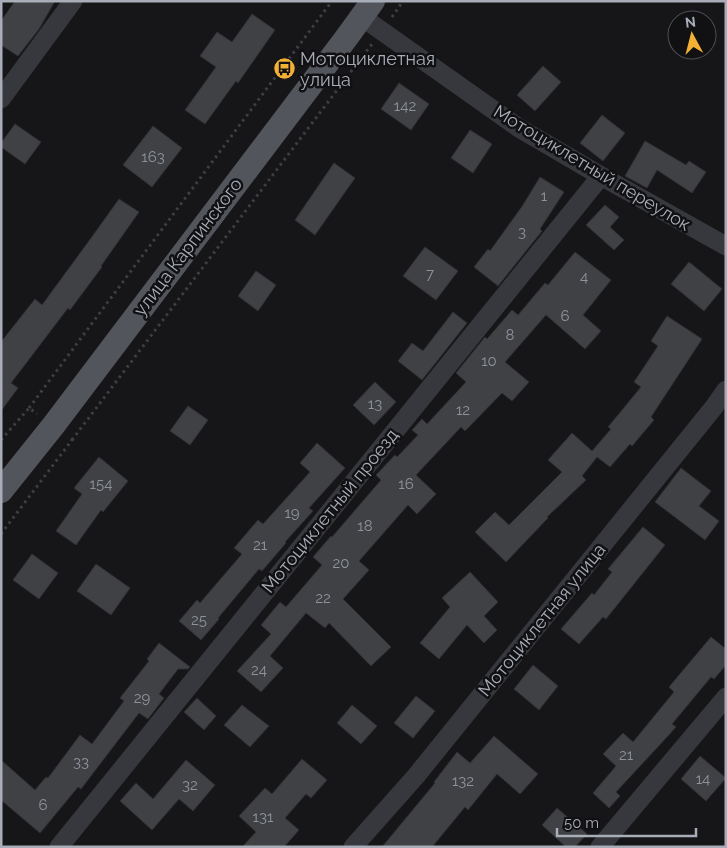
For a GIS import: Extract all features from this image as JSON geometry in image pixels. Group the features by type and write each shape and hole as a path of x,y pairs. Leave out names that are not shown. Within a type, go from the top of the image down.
{"main road":[{"name":"улица Карпинского","path":"1,491 53,426 367,9"}],"street":[{"path":"1,99 74,1"},
{"name":"Мотоциклетный переулок","path":"367,9 519,128 726,246"},
{"name":"Мотоциклетный проезд","path":"60,847 601,176"},
{"name":"Мотоциклетная улица","path":"353,847 422,769 714,408 726,390"},
{"path":"600,847 726,697"}],"path":[{"path":"1,440 28,408 332,1"},
{"path":"1,534 366,51"},
{"path":"28,408 72,440"}],"building":[{"path":"15,1 55,1 39,29 18,56 1,45 1,21"},
{"path":"252,14 275,30 238,83 236,81 205,124 185,110 216,67 200,56 217,32 232,42"},
{"path":"543,66 561,82 535,111 517,95"},
{"path":"399,83 429,104 411,130 381,109"},
{"path":"602,115 625,133 603,161 580,143"},
{"path":"15,124 41,142 25,164 1,147 1,143"},
{"path":"153,126 182,148 152,187 123,165"},
{"path":"470,130 492,144 473,173 451,158"},
{"path":"645,141 686,165 689,161 706,172 692,193 657,170 647,188 625,176"},
{"path":"334,163 355,178 315,235 295,220"},
{"path":"540,177 564,192 540,229 542,231 498,286 474,267 488,249 490,251 523,205"},
{"path":"119,199 139,212 70,310 68,308 11,383 18,388 1,411 1,342 35,299 42,305"},
{"path":"605,205 619,217 610,227 624,240 614,250 586,225"},
{"path":"425,247 458,271 436,300 403,276"},
{"path":"575,252 611,280 583,315 601,331 585,349 546,315 505,362 529,382 512,401 502,393 465,431 461,427 416,475 436,494 417,514 408,505 359,561 369,570 343,599 391,647 371,666 329,623 325,628 306,613 270,656 283,668 261,692 237,671 271,634 261,625 280,602 286,607 322,565 313,557 381,480 376,475 418,435 412,430 422,419 427,424 466,382 456,373 485,337 487,339 512,310 518,315 545,283 548,285"},
{"path":"689,262 722,289 704,311 671,284"},
{"path":"256,271 276,285 258,311 238,296"},
{"path":"453,312 467,323 422,380 398,361 412,343 423,351"},
{"path":"667,316 702,339 651,417 654,420 632,446 630,444 610,467 597,457 582,476 586,480 547,517 506,562 475,532 495,512 509,525 562,472 548,460 572,433 592,451 611,429 608,427 641,387 634,382 658,346 651,341"},
{"path":"375,382 396,402 374,425 353,405"},
{"path":"188,406 208,420 190,445 170,431"},
{"path":"317,443 345,468 309,508 313,511 262,571 259,569 201,640 179,621 197,600 200,603 242,554 234,548 258,520 263,524 310,472 300,463"},
{"path":"99,457 128,481 103,512 101,510 76,545 56,531 82,494 74,488"},
{"path":"681,468 711,491 699,506 719,521 705,540 655,502"},
{"path":"643,527 665,545 606,619 603,617 579,644 561,629 592,593 594,595 612,572 608,569"},
{"path":"32,554 58,573 39,599 13,580"},
{"path":"96,564 130,588 111,615 77,591"},
{"path":"470,572 498,602 484,616 497,630 484,643 467,625 439,659 420,643 450,607 442,598"},
{"path":"711,637 726,649 726,665 714,679 711,677 672,724 676,727 616,792 620,796 609,808 593,793 616,766 603,754 623,733 633,742 674,692 669,687"},
{"path":"159,643 190,667 188,669 178,669 159,694 164,698 148,719 139,713 81,789 78,787 40,833 1,800 1,760 35,790 46,777 48,778 80,735 92,744 124,701 120,698 149,661 147,659"},
{"path":"533,665 558,686 539,710 514,689"},
{"path":"416,696 435,711 413,738 394,723"},
{"path":"197,698 216,716 204,730 184,712"},
{"path":"242,705 269,726 250,747 224,725"},
{"path":"352,705 377,726 361,744 337,723"},
{"path":"494,736 538,774 520,794 497,774 468,810 465,807 432,847 382,847 435,783 457,752 470,763"},
{"path":"700,756 726,778 706,801 681,779"},
{"path":"302,759 327,780 311,798 306,794 285,818 299,830 284,847 242,847 256,832 239,816 265,788 272,794"},
{"path":"186,760 215,785 193,811 179,799 152,830 120,801 136,783 153,799"},
{"path":"557,808 587,834 575,847 566,847 542,825"}],"place":[{"name":"Мотоциклетная улица","path":"284,69"}]}
